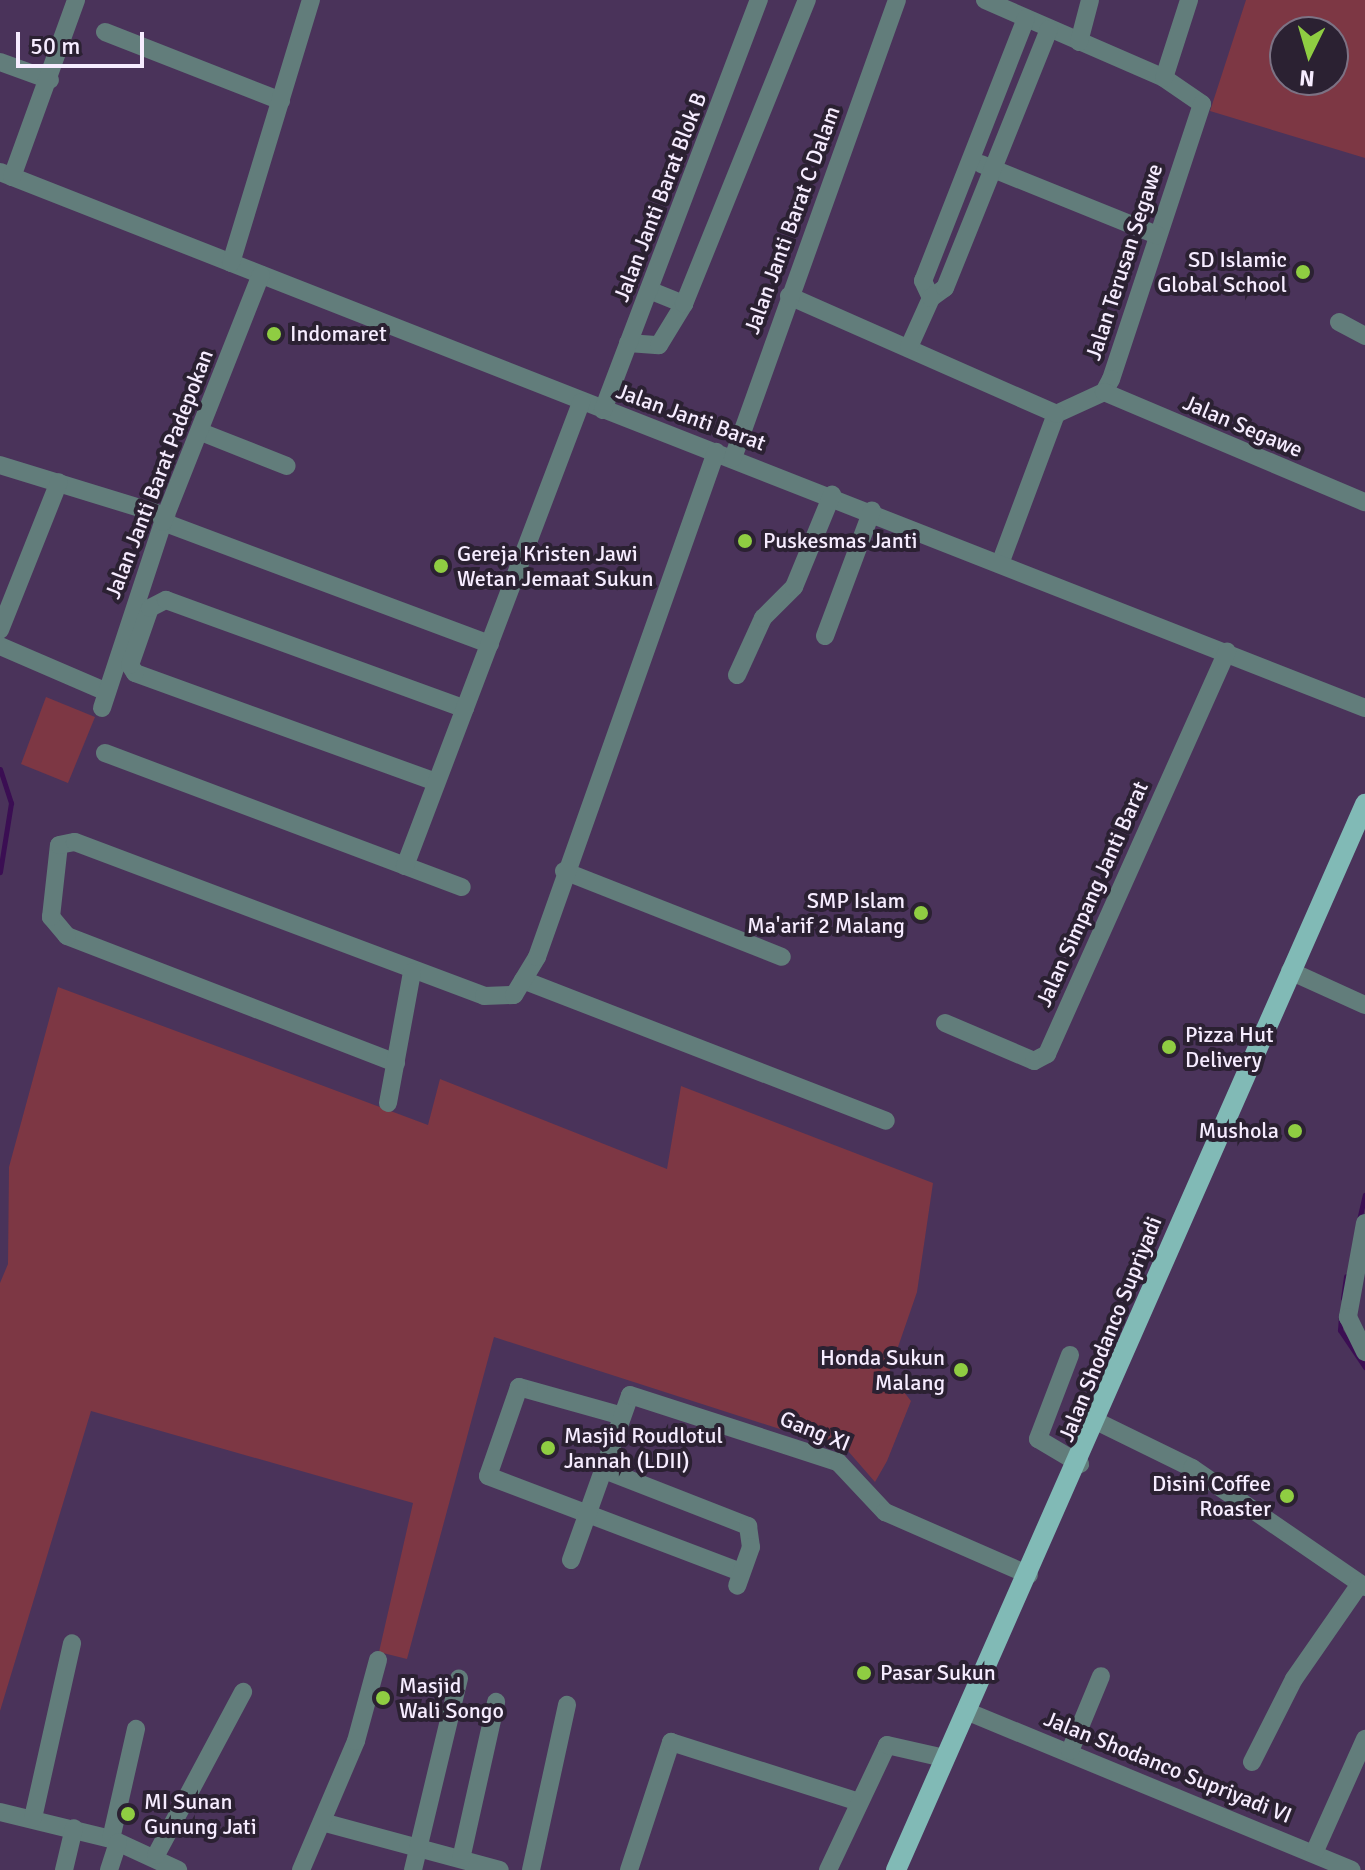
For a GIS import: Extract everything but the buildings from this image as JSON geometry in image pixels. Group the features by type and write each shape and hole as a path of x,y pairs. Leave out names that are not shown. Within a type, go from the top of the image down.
{"main road":[{"name":"Jalan Shodanco Supriyadi","path":"896,1870 944,1758 1080,1464 1290,971 1365,804"}],"street":[{"path":"6,175 50,80 76,0"},
{"path":"231,263 311,0"},
{"name":"Jalan Janti Barat Blok B","path":"603,410 759,0"},
{"path":"628,343 659,345 684,304 807,0"},
{"name":"Jalan Janti Barat C Dalam","path":"526,971 724,455 789,296 897,0"},
{"path":"985,0 1164,78 1189,0"},
{"path":"1079,42 1090,0"},
{"path":"931,298 923,281 1026,18"},
{"path":"909,347 931,298 945,288 1049,29"},
{"path":"105,32 281,101"},
{"path":"0,62 50,80"},
{"name":"Jalan Terusan Segawe","path":"1056,414 1104,392 1201,115 1198,96 1164,78"},
{"path":"971,160 1157,235"},
{"name":"Jalan Janti Barat","path":"6,175 581,402 872,510 1365,708"},
{"name":"Jalan Janti Barat Padepokan","path":"0,646 104,700 164,519 261,275"},
{"path":"649,290 684,304"},
{"path":"789,296 1056,414 1001,561"},
{"path":"1339,322 1365,336"},
{"name":"Jalan Segawe","path":"1104,392 1365,502"},
{"path":"405,866 581,402"},
{"path":"201,432 287,466"},
{"path":"0,465 164,519 490,644"},
{"path":"0,630 59,482"},
{"path":"737,675 763,618 794,587 832,495"},
{"path":"825,636 872,510"},
{"path":"436,782 135,673 130,665 150,608 166,600 465,709"},
{"name":"Jalan Simpang Janti Barat","path":"945,1023 1034,1061 1047,1054 1227,651"},
{"path":"105,753 462,887"},
{"path":"396,1063 67,936 51,917 59,845 75,842 412,972 497,998 514,995 526,971 886,1121"},
{"path":"564,871 782,957"},
{"path":"1290,971 1365,1005"},
{"path":"388,1103 412,972"},
{"path":"1365,1223 1348,1317 1365,1352"},
{"path":"1070,1355 1038,1439 1080,1464"},
{"path":"571,1560 585,1518 602,1469 619,1415 519,1387 488,1466 494,1482 585,1518 739,1579 751,1547 748,1526 602,1469"},
{"name":"Gang XI","path":"619,1415 630,1395 838,1462 885,1512 1029,1575"},
{"path":"1098,1422 1192,1468 1363,1585 1294,1679 1252,1762"},
{"path":"33,1818 72,1643"},
{"path":"301,1870 356,1741 378,1660"},
{"path":"1070,1751 1101,1676"},
{"path":"413,1870 459,1678"},
{"path":"156,1855 243,1692"},
{"path":"461,1859 496,1702"},
{"path":"531,1870 567,1705"},
{"name":"Jalan Shodanco Supriyadi VI","path":"966,1711 1070,1751 1351,1870"},
{"path":"109,1870 136,1729"},
{"path":"629,1870 671,1742 859,1802"},
{"path":"828,1870 887,1745 944,1758"},
{"path":"1314,1853 1363,1745"},
{"path":"0,1812 74,1828 114,1841 156,1855 178,1870"},
{"path":"322,1822 500,1870"},
{"path":"64,1870 74,1828"}],"shaded area":[{"path":"1246,0 1365,0 1365,158 1210,111"},
{"path":"46,697 95,717 68,783 21,764"},
{"path":"58,987 428,1125 440,1079 667,1169 681,1086 933,1183 917,1292 889,1373 911,1401 887,1461 875,1482 848,1451 494,1337 407,1659 379,1652 413,1503 91,1411 0,1711 0,1283 8,1264 9,1167"}],"waterway":[{"path":"0,769 11,803 0,872"},
{"path":"1359,1220 1365,1195"},
{"path":"1343,1298 1346,1276"},
{"path":"1341,1316 1340,1330 1365,1367"}],"place":[{"name":"SD Islamic Global School","path":"1303,272"},
{"name":"Indomaret","path":"274,334"},
{"name":"Puskesmas Janti","path":"745,541"},
{"name":"Gereja Kristen Jawi Wetan Jemaat Sukun","path":"441,566"},
{"name":"SMP Islam Ma'arif 2 Malang","path":"921,913"},
{"name":"Pizza Hut Delivery","path":"1169,1047"},
{"name":"Mushola","path":"1295,1131"},
{"name":"Honda Sukun Malang","path":"961,1370"},
{"name":"Masjid Roudlotul Jannah (LDII)","path":"548,1448"},
{"name":"Disini Coffee Roaster","path":"1287,1496"},
{"name":"Pasar Sukun","path":"864,1673"},
{"name":"Masjid Wali Songo","path":"383,1698"},
{"name":"MI Sunan Gunung Jati","path":"128,1814"}]}
